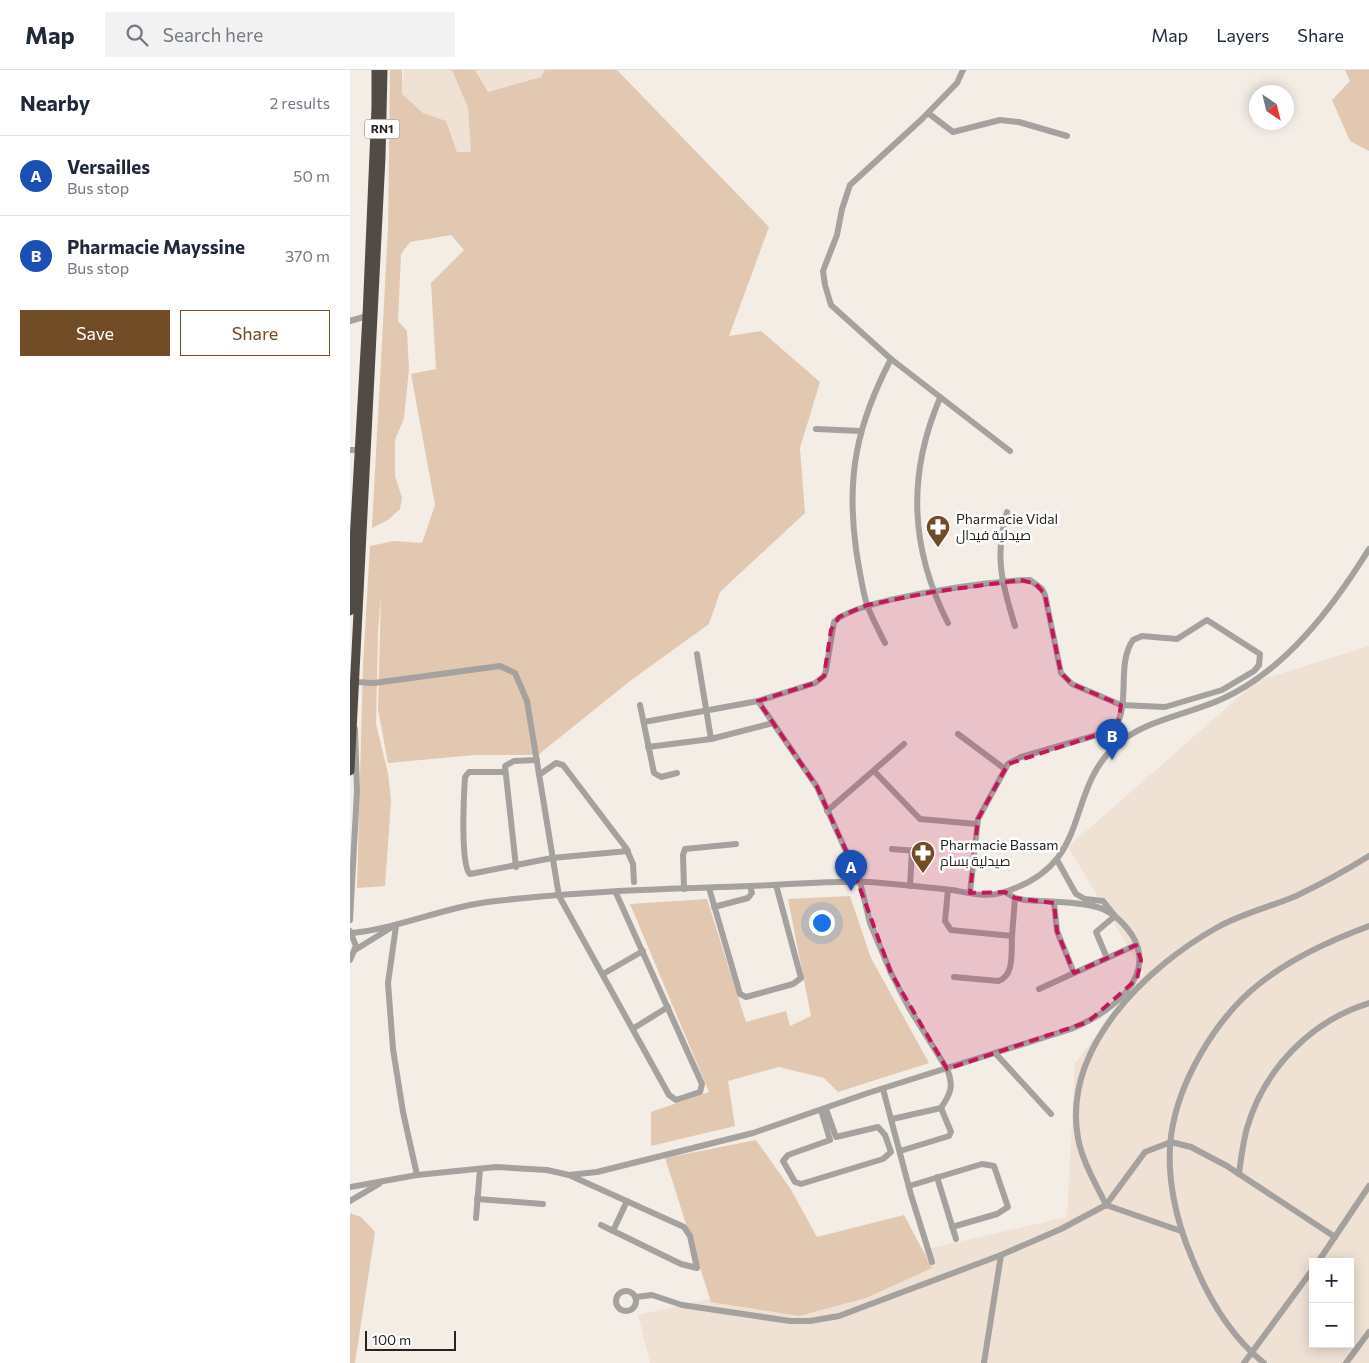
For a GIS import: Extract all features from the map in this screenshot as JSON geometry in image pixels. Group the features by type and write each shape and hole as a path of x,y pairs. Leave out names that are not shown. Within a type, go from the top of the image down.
{"highway":[{"name":"RN1","path":"359,534 360,450 376,70"},
{"name":"RN1","path":"350,611 359,534 382,148 383,70"},
{"name":"RN1","path":"350,771 356,682 356,570"}],"street":[{"path":"964,70 957,83 928,113 850,185 842,209 837,235 824,271 824,285 830,304 891,359 1010,451"},
{"path":"928,113 953,132 1000,120 1019,122 1067,136"},
{"path":"350,321 367,316"},
{"path":"885,643 867,605 858,562 851,500 860,431 872,399 891,359"},
{"path":"940,398 921,452 917,495 919,534 932,592 948,624"},
{"path":"816,429 860,431"},
{"path":"350,450 360,450"},
{"path":"1007,512 1002,526 1000,550 1002,582 1015,626"},
{"path":"351,932 394,926 464,906 495,901 559,896 860,882 982,895 1005,892 1037,877 1057,860 1072,835 1099,766 1114,748 1129,736 1149,726 1218,701 1263,675 1312,626 1352,576 1369,549"},
{"path":"644,722 758,701 815,683 824,676 834,622 839,617 867,605 932,592 1002,582 1030,580 1042,589 1045,595 1061,673 1072,684 1121,705 1165,708 1222,690 1254,671 1259,665 1260,654 1207,620 1177,639 1138,637 1130,644 1127,653 1121,705 1118,724 1109,731 1018,758 1008,764 980,814 977,824 970,893"},
{"path":"697,654 711,739"},
{"path":"356,682 374,683 496,667 509,668 517,676 526,695 559,896 672,1098 676,1100 700,1092 702,1084 616,893"},
{"path":"758,701 809,774 860,882 870,923 891,973 951,1079 952,1092 941,1108 892,1119"},
{"path":"640,705 654,773 661,777 677,773"},
{"path":"350,960 355,950 356,941 351,932 350,920 358,784 354,717"},
{"path":"648,747 711,739 773,723"},
{"path":"958,734 1005,769"},
{"path":"827,812 904,744"},
{"path":"516,866 504,772 505,766 509,763 537,760"},
{"path":"539,775 556,763 563,765 628,851 633,864 634,882"},
{"path":"504,772 469,772 466,774 465,856 466,869 470,874 552,858 628,851"},
{"path":"874,772 920,819 977,824"},
{"path":"684,889 683,855 685,849 736,844"},
{"path":"892,849 928,852"},
{"path":"910,886 912,850"},
{"path":"1181,1232 1106,1205 1078,1141 1075,1118 1076,1095 1086,1062 1102,1033 1121,1005 1172,957 1217,927 1312,888 1369,856"},
{"path":"1057,860 1076,894 1085,899 1103,901 1115,916"},
{"path":"709,888 742,996 746,997 793,984 800,980 801,974 776,885"},
{"path":"714,907 748,898 752,893 750,886"},
{"path":"948,890 945,921 951,930 1012,936"},
{"path":"350,1187 381,1183 417,1175 496,1167 530,1169 569,1175 597,1172 657,1155 730,1139 1071,1029 1088,1022 1106,1010 1136,979 1140,970 1140,960 1136,945 1124,923 1115,916 1097,907 1014,898 1005,892"},
{"path":"954,977 998,981 1005,979 1009,974 1014,898"},
{"path":"1054,903 1057,931 1074,973"},
{"path":"1107,958 1096,932 1115,916"},
{"path":"355,950 394,926"},
{"path":"394,926 388,983 393,1049 403,1112 417,1175"},
{"path":"1264,1363 1252,1353 1219,1312 1195,1265 1181,1232 1172,1181 1171,1142 1177,1112 1201,1053 1223,1021 1257,986 1302,955 1369,926"},
{"path":"1039,988 1136,945"},
{"path":"603,974 643,951"},
{"path":"1239,1174 1247,1128 1257,1099 1283,1059 1318,1027 1369,1003"},
{"path":"634,1028 668,1007"},
{"path":"996,1054 1051,1114"},
{"path":"883,1089 932,1262"},
{"path":"900,1151 949,1136 951,1132 941,1108"},
{"path":"823,1110 836,1137 878,1127 885,1135 890,1154 883,1159 801,1184 795,1182 783,1161 788,1155 830,1140 823,1110"},
{"path":"636,1297 652,1296 701,1309 790,1321 815,1321 847,1314 1001,1255 1062,1229 1106,1205 1145,1152 1171,1142 1201,1152 1239,1174 1335,1237"},
{"path":"909,1186 982,1164 991,1164 1008,1204 1005,1209 996,1214 952,1226"},
{"path":"476,1218 480,1169"},
{"path":"569,1175 684,1227 690,1236 697,1268 681,1264 600,1225"},
{"path":"937,1177 956,1239"},
{"path":"350,1201 381,1183"},
{"path":"1321,1258 1369,1186"},
{"path":"477,1199 543,1204"},
{"path":"613,1231 626,1201"},
{"path":"984,1363 1001,1255"},
{"path":"1244,1363 1263,1340 1309,1275"},
{"path":"1346,1363 1369,1332"}],"highlighted area":[{"path":"1021,580 1036,584 1045,595 1061,673 1072,684 1121,705 1118,724 1109,731 1008,764 978,819 970,893 1005,892 1015,898 1054,903 1057,931 1074,973 1136,945 1141,960 1137,979 1088,1022 947,1069 891,973 847,853 817,787 758,701 815,683 824,676 831,630 839,617 867,605 932,592"}],"shaded area":[{"path":"390,70 402,70 402,94 423,113 446,121 457,152 471,152 468,108 452,70 475,70 488,92 541,77 545,70 617,70 769,227 729,336 761,331 820,382 800,448 805,513 720,592 709,624 630,681 538,755 475,755 388,763 378,709 381,596 378,631 376,724 388,773 391,801 385,886 357,888 363,665 370,546 394,541 422,543 435,505 411,374 436,369 431,283 464,250 451,235 410,242 401,254 398,321 407,331 409,369 404,418 395,440 395,476 402,498 400,509 388,520 372,528 388,229"},
{"path":"404,70 452,70 468,108 472,152 457,152 446,121 423,113 401,93"},
{"path":"475,70 545,70 541,77 488,92"},
{"path":"1345,70 1369,70 1369,151 1350,141 1332,100 1350,81"},
{"path":"1369,646 1369,1363 650,1363 638,1315 1067,1217 1075,1063 1144,973 1068,847 1257,681"},
{"path":"850,896 871,958 929,1063 838,1092 824,1078 779,1067 728,1081 735,1126 651,1146 651,1112 709,1092 630,904 707,899 746,1022 786,1011 790,1026 811,1016 788,899"},
{"path":"756,1140 790,1188 817,1237 904,1215 932,1268 866,1298 799,1316 711,1302 665,1158"},
{"path":"350,1213 361,1217 375,1232 355,1363 350,1363"}],"place":[{"name":"Pharmacie Vidal صيدلية فيدال","path":"938,548"},
{"name":"Pharmacie Mayssine","path":"1112,760"},
{"name":"Pharmacie Bassam صيدلية بسام","path":"923,874"},
{"name":"Versailles","path":"851,891"}]}
